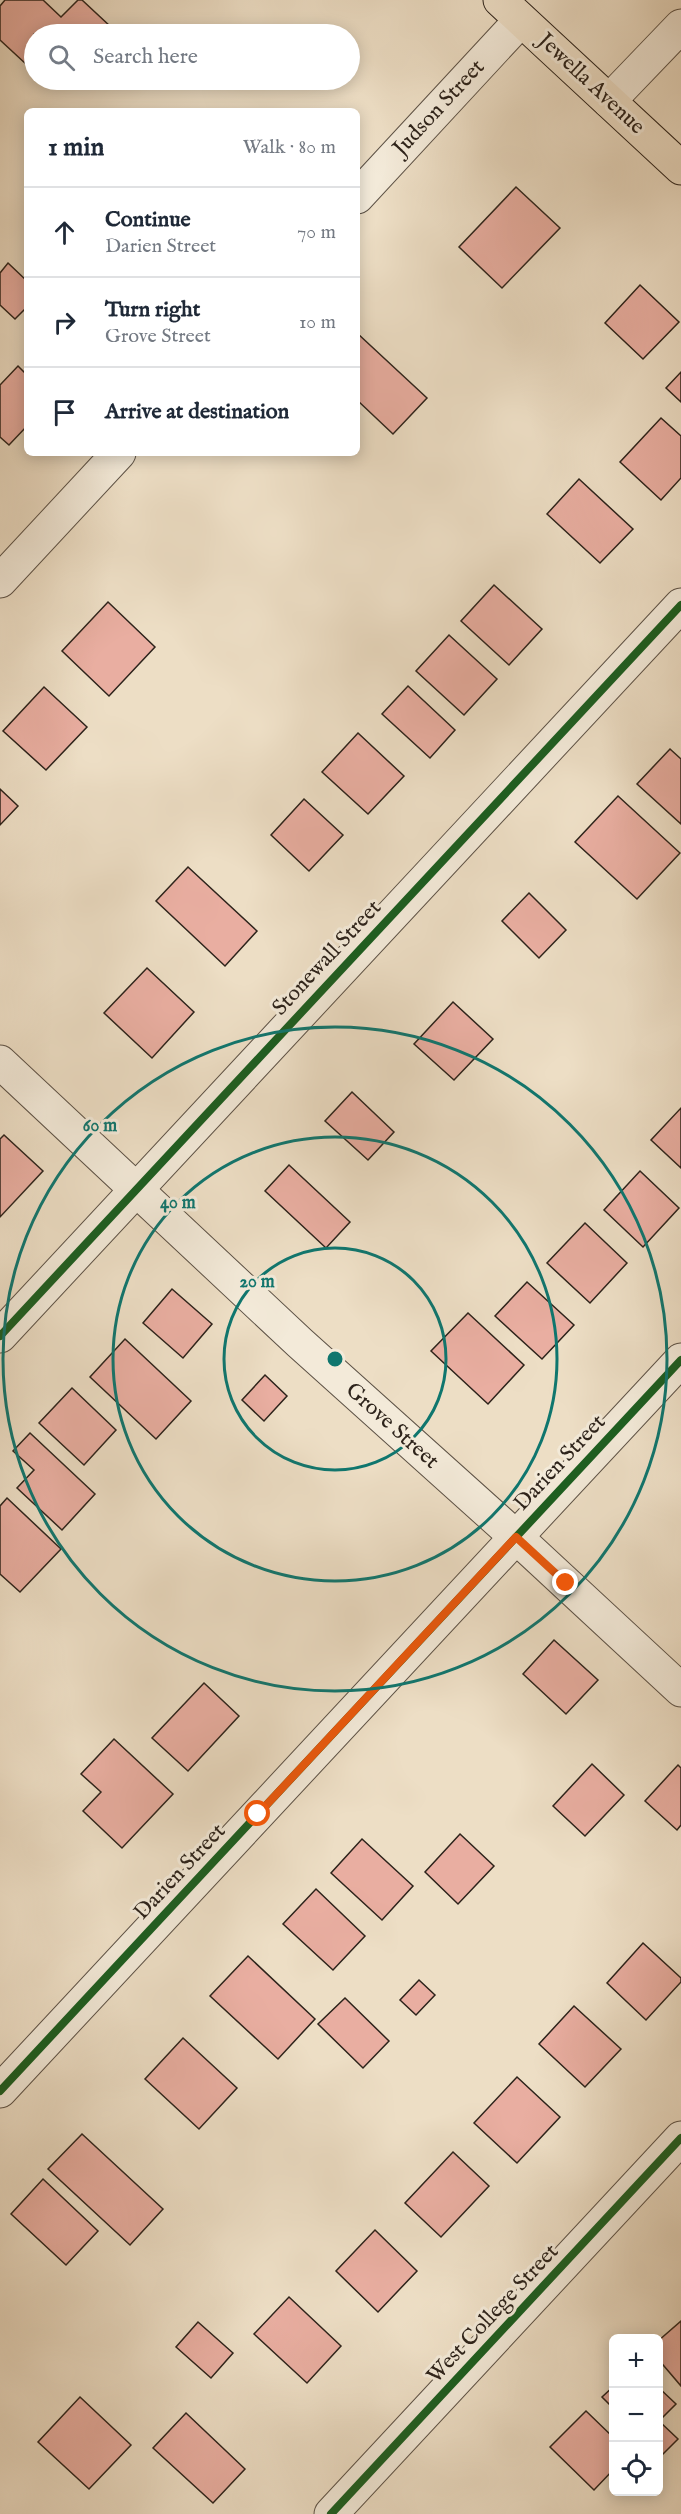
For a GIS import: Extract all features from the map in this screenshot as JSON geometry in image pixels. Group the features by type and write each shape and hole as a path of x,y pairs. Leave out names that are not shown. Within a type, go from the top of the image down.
{"main road":[{"name":"Jewella Avenue","path":"511,10 681,168"}],"street":[{"name":"Judson Street","path":"360,193 511,10"},
{"path":"609,101 681,26"},
{"path":"0,581 116,456"},
{"name":"Stonewall Street","path":"0,1336 681,605"},
{"name":"Grove Street","path":"0,1062 300,1343 516,1537 681,1690"},
{"name":"Darien Street","path":"0,2091 681,1360"},
{"name":"West College Street","path":"332,2514 681,2138"}],"building":[{"path":"5,0 43,0 61,17 78,0 82,0 108,24 24,24 24,62 0,40 0,6"},
{"path":"516,187 560,228 502,288 459,247"},
{"path":"8,263 24,278 24,310 15,319 0,305 0,273"},
{"path":"640,285 679,322 643,359 605,323"},
{"path":"360,336 427,398 393,434 360,403"},
{"path":"18,366 24,372 24,429 9,445 0,437 0,385"},
{"path":"681,372 681,402 666,388"},
{"path":"661,418 681,436 681,478 661,500 620,462"},
{"path":"579,479 633,529 600,563 547,514"},
{"path":"494,585 542,629 509,665 461,621"},
{"path":"108,602 155,647 109,696 62,651"},
{"path":"449,635 497,679 464,715 416,671"},
{"path":"408,686 455,730 430,758 382,714"},
{"path":"44,687 87,727 46,770 3,731"},
{"path":"358,733 404,776 368,814 322,772"},
{"path":"670,749 681,759 681,824 637,784"},
{"path":"0,789 18,806 0,825"},
{"path":"618,796 680,853 637,899 575,842"},
{"path":"304,799 343,835 309,871 271,835"},
{"path":"188,867 257,931 225,966 156,901"},
{"path":"529,893 566,930 539,958 502,921"},
{"path":"147,968 194,1012 152,1058 104,1013"},
{"path":"453,1002 493,1039 454,1080 414,1044"},
{"path":"352,1092 394,1132 368,1160 325,1121"},
{"path":"681,1108 681,1168 651,1140"},
{"path":"4,1135 43,1171 0,1217 0,1139"},
{"path":"289,1165 350,1222 326,1248 265,1191"},
{"path":"640,1171 679,1208 643,1247 604,1210"},
{"path":"585,1223 627,1263 590,1303 547,1263"},
{"path":"527,1282 574,1325 542,1359 495,1316"},
{"path":"172,1289 212,1324 183,1358 143,1323"},
{"path":"468,1313 524,1365 488,1404 431,1351"},
{"path":"125,1339 191,1401 156,1439 90,1377"},
{"path":"265,1375 287,1396 264,1421 242,1400"},
{"path":"72,1388 116,1430 84,1465 39,1423"},
{"path":"30,1433 95,1494 62,1530 17,1488 34,1470 13,1451"},
{"path":"7,1498 61,1549 20,1592 0,1574 0,1506"},
{"path":"554,1640 598,1680 566,1714 523,1674"},
{"path":"204,1683 239,1716 188,1771 152,1738"},
{"path":"114,1739 173,1794 122,1848 83,1811 101,1792 81,1774"},
{"path":"592,1764 624,1795 585,1836 553,1806"},
{"path":"678,1765 681,1768 681,1825 677,1830 645,1801"},
{"path":"460,1834 494,1866 458,1904 425,1872"},
{"path":"362,1839 413,1886 382,1920 331,1873"},
{"path":"316,1889 365,1936 333,1970 283,1924"},
{"path":"643,1943 681,1978 681,1982 646,2020 607,1983"},
{"path":"248,1956 315,2019 278,2059 210,1996"},
{"path":"419,1980 435,1995 416,2015 400,2000"},
{"path":"345,1998 389,2041 363,2068 318,2024"},
{"path":"574,2006 621,2049 585,2087 539,2044"},
{"path":"183,2038 237,2088 199,2129 145,2079"},
{"path":"517,2077 560,2117 517,2163 474,2123"},
{"path":"82,2134 163,2209 130,2245 48,2169"},
{"path":"453,2152 489,2186 441,2237 405,2203"},
{"path":"43,2179 98,2231 66,2265 11,2214"},
{"path":"375,2230 417,2271 378,2312 336,2271"},
{"path":"289,2297 341,2346 307,2383 254,2334"},
{"path":"681,2321 681,2386 663,2365 663,2337"},
{"path":"198,2322 233,2353 211,2378 176,2347"},
{"path":"609,2391 609,2404 602,2397"},
{"path":"663,2392 676,2404 663,2417"},
{"path":"80,2397 131,2445 89,2489 38,2442"},
{"path":"586,2411 609,2433 609,2474 594,2490 550,2447"},
{"path":"186,2413 245,2469 213,2503 153,2448"},
{"path":"663,2425 678,2439 663,2454"}],"cycle path":[{"path":"0,1336 681,605"},
{"path":"0,2091 681,1360"},
{"path":"331,2514 681,2138"}],"route":[{"path":"258,1814 516,1537 566,1583"}]}
